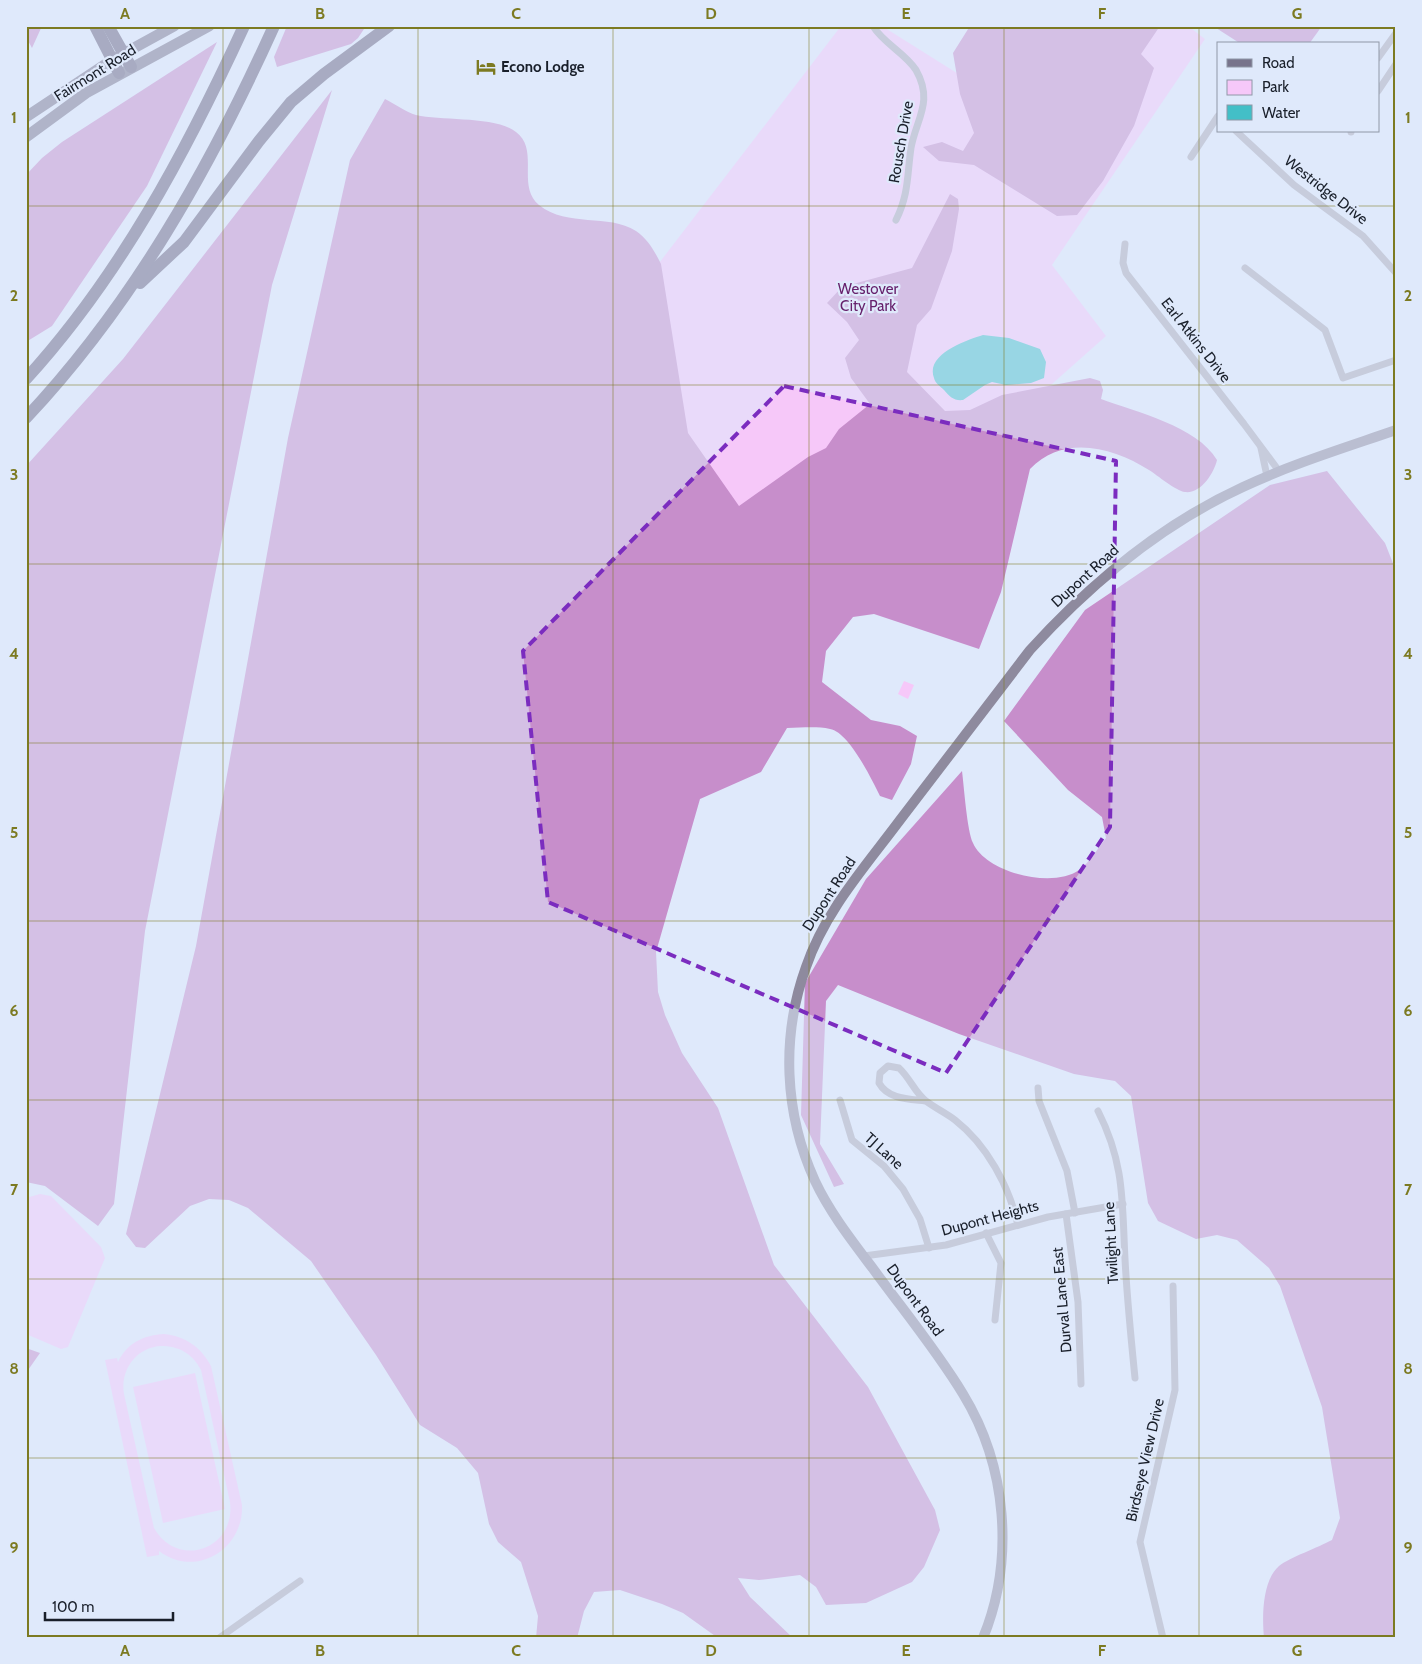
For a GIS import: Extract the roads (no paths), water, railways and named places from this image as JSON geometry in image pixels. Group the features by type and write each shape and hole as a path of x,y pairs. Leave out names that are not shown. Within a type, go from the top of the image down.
{"highway":[{"path":"95,26 118,57 131,67"},
{"path":"108,26 118,57 119,73"},
{"path":"26,379 83,309 130,242 176,166 211,99 244,26"},
{"path":"26,418 81,355 125,296 179,214 250,80 274,26"},
{"path":"125,296 184,242 259,140 291,102 324,74 389,26"}],"main road":[{"name":"Fairmont Road","path":"26,117 118,57 174,26"},
{"name":"Fairmont Road","path":"26,137 86,93 119,73 209,26"}],"street":[{"name":"Rousch Drive","path":"873,26 904,55 916,71 922,87 922,115 911,148 905,201 896,220"},
{"path":"1380,55 1396,33"},
{"path":"1380,88 1396,64"},
{"path":"1191,156 1217,117"},
{"name":"Westridge Drive","path":"1237,132 1294,185 1362,236 1396,273"},
{"name":"Earl Atkins Drive","path":"1125,244 1123,263 1126,273 1261,448 1268,454 1279,471"},
{"path":"1245,268 1325,330 1343,378 1396,360"},
{"name":"Dupont Road","path":"983,1638 996,1603 1004,1536 997,1482 990,1455 982,1431 964,1394 844,1229 816,1183 799,1136 791,1092 789,1065 792,1018 806,966 824,925 845,893 1030,650 1061,616 1131,555 1174,525 1224,496 1279,471 1396,430"},
{"name":"Earl Atkins Drive","path":"1261,448 1267,476"},
{"path":"925,1101 899,1098 886,1092 879,1083 880,1073 888,1066 899,1068 925,1101 957,1121 982,1148 1004,1185 1014,1208 1018,1225"},
{"path":"1038,1088 1039,1100 1070,1180 1074,1213"},
{"name":"TJ Lane","path":"840,1100 852,1140 884,1166 903,1189 920,1219 929,1248"},
{"name":"Twilight Lane","path":"1098,1111 1117,1158 1123,1204 1135,1378"},
{"name":"Dupont Heights","path":"864,1256 929,1248 1066,1214 1123,1204"},
{"name":"Durval Lane East","path":"1066,1214 1078,1302 1082,1384"},
{"path":"986,1233 1001,1263 995,1320"},
{"name":"Birdseye View Drive","path":"1163,1638 1140,1542 1174,1390 1173,1286"},
{"path":"219,1638 300,1582"}],"water":[{"path":"983,335 1009,338 1040,349 1046,362 1044,378 1031,383 1006,385 992,382 963,400 952,398 935,380 933,369 936,362 949,349"}],"place":[{"name":"Econo Lodge","path":"486,67"}],"park label":[{"name":"Westover City Park","path":"868,298"}]}
